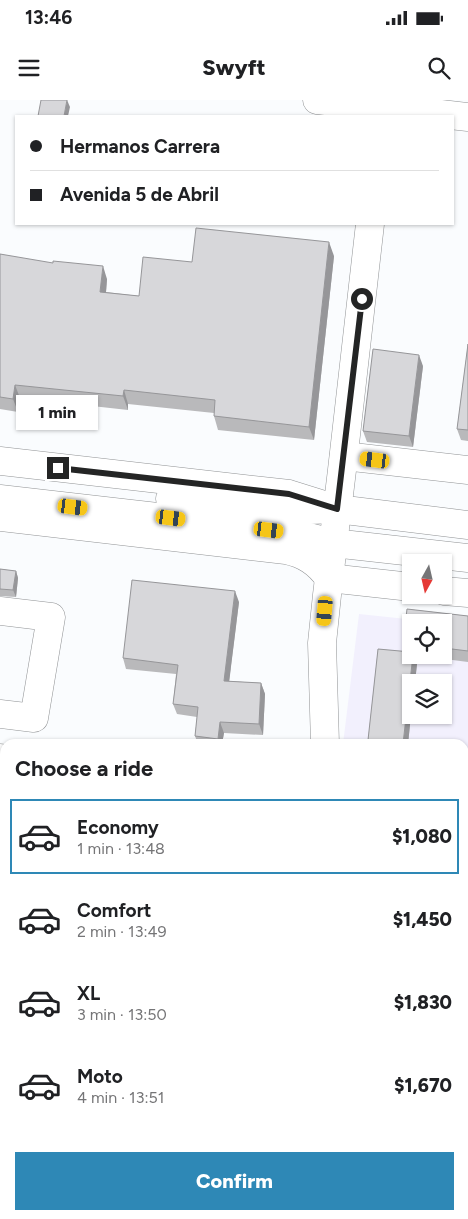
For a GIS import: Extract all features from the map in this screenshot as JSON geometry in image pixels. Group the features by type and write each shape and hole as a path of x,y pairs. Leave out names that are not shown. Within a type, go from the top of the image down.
{"main road":[{"path":"316,100 383,112 434,115"},
{"path":"454,116 468,117"},
{"path":"325,739 322,653 370,225"},
{"path":"344,456 468,470"},
{"path":"0,461 74,498 289,532 333,543 468,558"},
{"path":"0,481 292,552 308,557 329,578 402,586"},
{"path":"0,499 289,494 337,509 468,525"},
{"path":"0,517 74,498"},
{"path":"452,592 468,593"},
{"path":"0,611 51,617 34,718 0,714"}],"shaded area":[{"path":"359,614 402,619 402,664 452,664 452,645 468,626 468,739 344,739"}],"building":[{"path":"41,100 67,100 64,115 38,115"},
{"path":"196,228 329,242 309,427 214,416 215,400 124,390 123,396 15,385 13,399 0,397 0,254 53,263 53,261 103,266 100,292 139,296 143,257 192,262"},
{"path":"468,344 468,430 457,429"},
{"path":"373,349 419,355 409,436 363,431"},
{"path":"0,569 16,571 13,590 0,589"},
{"path":"132,580 235,591 224,681 261,683 259,724 220,722 218,739 195,736 198,707 173,704 178,665 123,658"},
{"path":"407,609 451,614 406,614"},
{"path":"452,614 468,616 468,651 452,649"},
{"path":"378,649 402,651 402,664 412,664 411,674 402,674 402,724 405,724 404,739 368,739"}],"route":[{"path":"58,468 289,494 337,509 362,299"}]}
